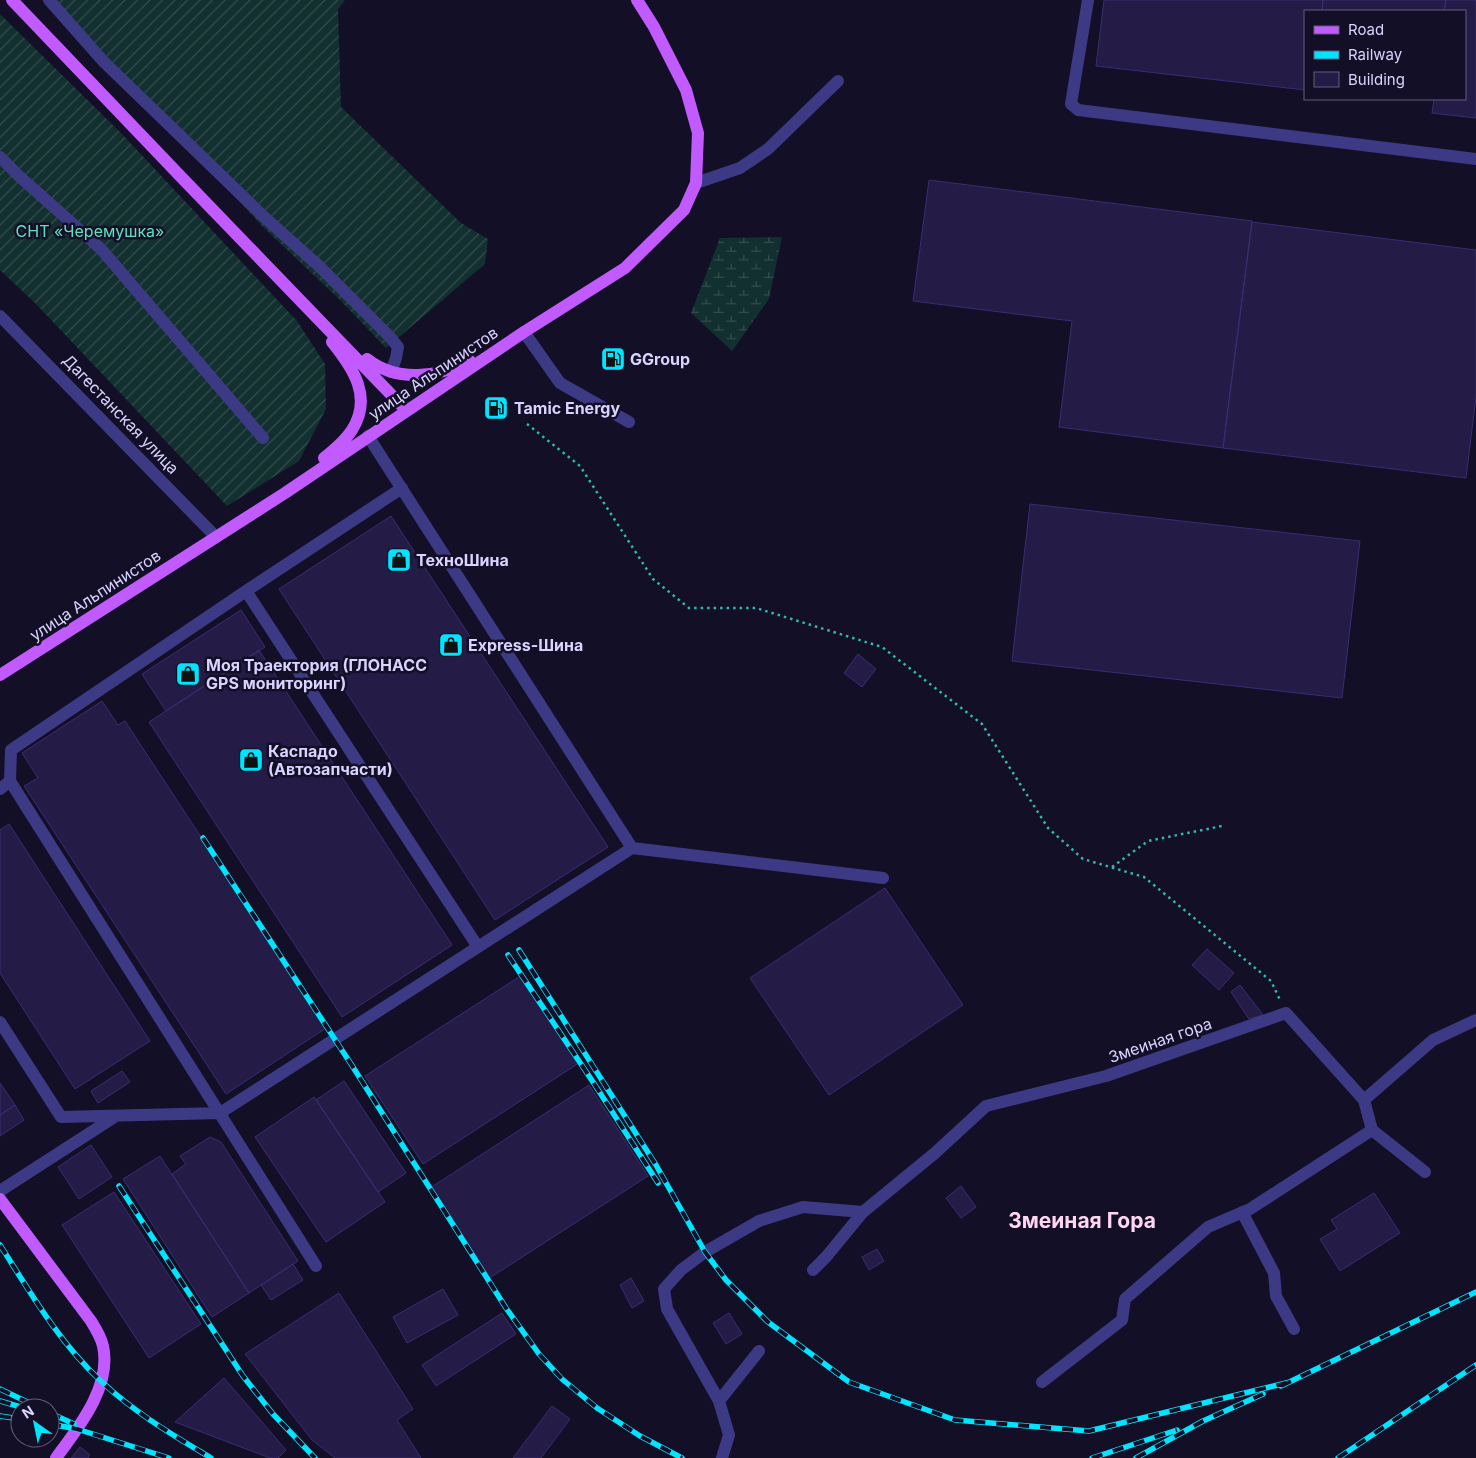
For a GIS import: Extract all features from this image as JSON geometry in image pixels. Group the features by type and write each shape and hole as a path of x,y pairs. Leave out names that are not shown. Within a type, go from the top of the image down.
{"main road":[{"path":"12,0 408,411"},
{"name":"улица Альпинистов","path":"0,675 284,493 625,268 684,210 696,183 698,133 686,90 654,27 637,0"},
{"path":"284,493 345,440 352,430 360,407 360,388 357,378 345,358 295,295"},
{"path":"335,335 378,368 391,372 430,375 451,370 521,335"},
{"path":"0,1199 92,1321 103,1347 102,1374 93,1402 78,1429 56,1458"}],"street":[{"path":"49,0 104,62 206,158 263,216 319,266 390,337 398,347 391,372"},
{"path":"1088,0 1071,104 1078,110 1476,159"},
{"path":"696,183 740,168 768,149 838,81"},
{"path":"0,157 102,249 262,438"},
{"name":"Дагестанская улица","path":"0,316 216,537"},
{"path":"521,335 560,383 628,422"},
{"path":"368,436 632,848"},
{"path":"316,1266 220,1114 5,785 11,750 402,488"},
{"path":"246,591 478,947"},
{"path":"0,1022 61,1117 220,1114 632,848 883,878"},
{"path":"1286,1013 1364,1100 1372,1130 1425,1172"},
{"name":"Змеиная гора","path":"813,1270 863,1212 935,1153 986,1106 1106,1076 1286,1013"},
{"path":"1364,1100 1433,1040 1476,1020"},
{"path":"0,1191 116,1116"},
{"path":"1042,1382 1122,1320 1125,1299 1208,1227 1250,1210 1372,1130"},
{"path":"722,1458 729,1435 719,1401 667,1309 664,1289 681,1270 705,1252 759,1221 804,1207 863,1212"},
{"path":"1242,1212 1274,1273 1276,1296 1294,1329"},
{"path":"719,1401 759,1351"}],"path":[{"path":"527,424 580,466 653,579 689,608 756,608 882,647 982,724 1048,828 1083,859 1144,877 1271,981 1286,1013"},
{"path":"1112,867 1148,840 1222,826"}],"green space":[{"path":"55,0 345,0 338,9 341,107 461,223 488,239 485,264 386,348 340,300 262,226"},
{"name":"СНТ «Черемушка»","path":"0,14 122,134 297,321 325,364 326,409 299,461 227,506 35,303 0,270"},
{"path":"782,237 769,299 732,351 691,313 720,238"}],"building":[{"path":"1104,0 1323,0 1322,10 1304,10 1304,90 1096,66"},
{"path":"1323,0 1446,0 1444,10 1322,10"},
{"path":"1446,0 1476,0 1476,118 1432,113 1434,100 1466,100 1466,10 1444,10"},
{"path":"929,180 1252,221 1223,448 1059,427 1072,321 913,301"},
{"path":"1252,222 1476,250 1476,397 1466,478 1223,448"},
{"path":"1030,504 1360,541 1342,698 1012,661"},
{"path":"391,516 608,847 495,920 279,589"},
{"path":"241,610 265,647 166,711 142,674"},
{"path":"259,650 452,945 342,1017 149,722"},
{"path":"858,654 876,669 862,687 844,673"},
{"path":"102,701 118,725 125,721 326,1028 226,1094 24,786 38,778 22,753"},
{"path":"9,824 150,1041 75,1089 0,973 0,830"},
{"path":"885,888 963,1005 829,1095 750,978"},
{"path":"1207,949 1234,973 1219,990 1192,965"},
{"path":"522,975 579,1063 423,1164 365,1076"},
{"path":"1240,985 1263,1015 1249,1019 1231,992"},
{"path":"122,1071 130,1082 98,1103 91,1091"},
{"path":"344,1081 406,1173 378,1192 316,1100"},
{"path":"0,1083 15,1105 0,1115"},
{"path":"589,1085 648,1176 488,1279 430,1188"},
{"path":"314,1097 385,1202 326,1242 255,1137"},
{"path":"15,1105 24,1120 0,1136 0,1115"},
{"path":"210,1137 221,1142 298,1261 249,1293 172,1174 186,1164 180,1156"},
{"path":"91,1145 112,1177 79,1199 58,1167"},
{"path":"160,1156 249,1293 212,1317 123,1179"},
{"path":"961,1186 976,1207 961,1218 946,1198"},
{"path":"114,1192 201,1324 149,1358 62,1225"},
{"path":"1374,1193 1400,1233 1340,1271 1320,1239 1337,1229 1331,1220"},
{"path":"877,1249 884,1261 869,1270 862,1257"},
{"path":"293,1264 303,1280 271,1300 261,1285"},
{"path":"631,1278 644,1301 632,1308 620,1285"},
{"path":"443,1289 458,1315 407,1343 393,1317"},
{"path":"339,1293 413,1409 397,1420 421,1458 335,1458 312,1440 245,1354"},
{"path":"502,1313 516,1334 436,1386 422,1365"},
{"path":"729,1313 742,1334 726,1344 713,1323"},
{"path":"224,1378 286,1450 278,1458 270,1458 175,1422"},
{"path":"552,1406 570,1419 541,1458 513,1458"},
{"path":"80,1447 90,1455 88,1458 71,1458"}],"railway":[{"path":"203,838 351,1064 506,1308 539,1354 562,1379 597,1408 640,1436 682,1458"},
{"path":"519,950 656,1165 705,1252 726,1280 768,1322 849,1382 955,1420 1089,1431 1286,1383"},
{"path":"508,955 658,1183"},
{"path":"119,1186 243,1376 273,1414 315,1458"},
{"path":"0,1245 46,1317 87,1367 141,1414 211,1458"},
{"path":"1281,1386 1476,1292"},
{"path":"1338,1458 1476,1365"},
{"path":"0,1389 19,1398"},
{"path":"1136,1458 1203,1421 1263,1394"},
{"path":"0,1401 10,1404"},
{"path":"0,1416 10,1418"},
{"path":"60,1418 74,1424"},
{"path":"60,1426 77,1429 169,1458"},
{"path":"1092,1458 1177,1430"}],"place":[{"name":"GGroup","path":"613,359"},
{"name":"Tamic Energy","path":"496,408"},
{"name":"ТехноШина","path":"399,560"},
{"name":"Express-Шина","path":"451,645"},
{"name":"Моя Траектория (ГЛОНАСС GPS мониторинг)","path":"188,674"},
{"name":"Каспадо (Автозапчасти)","path":"251,760"}],"district":[{"name":"Змеиная Гора","path":"1082,1220"}]}
